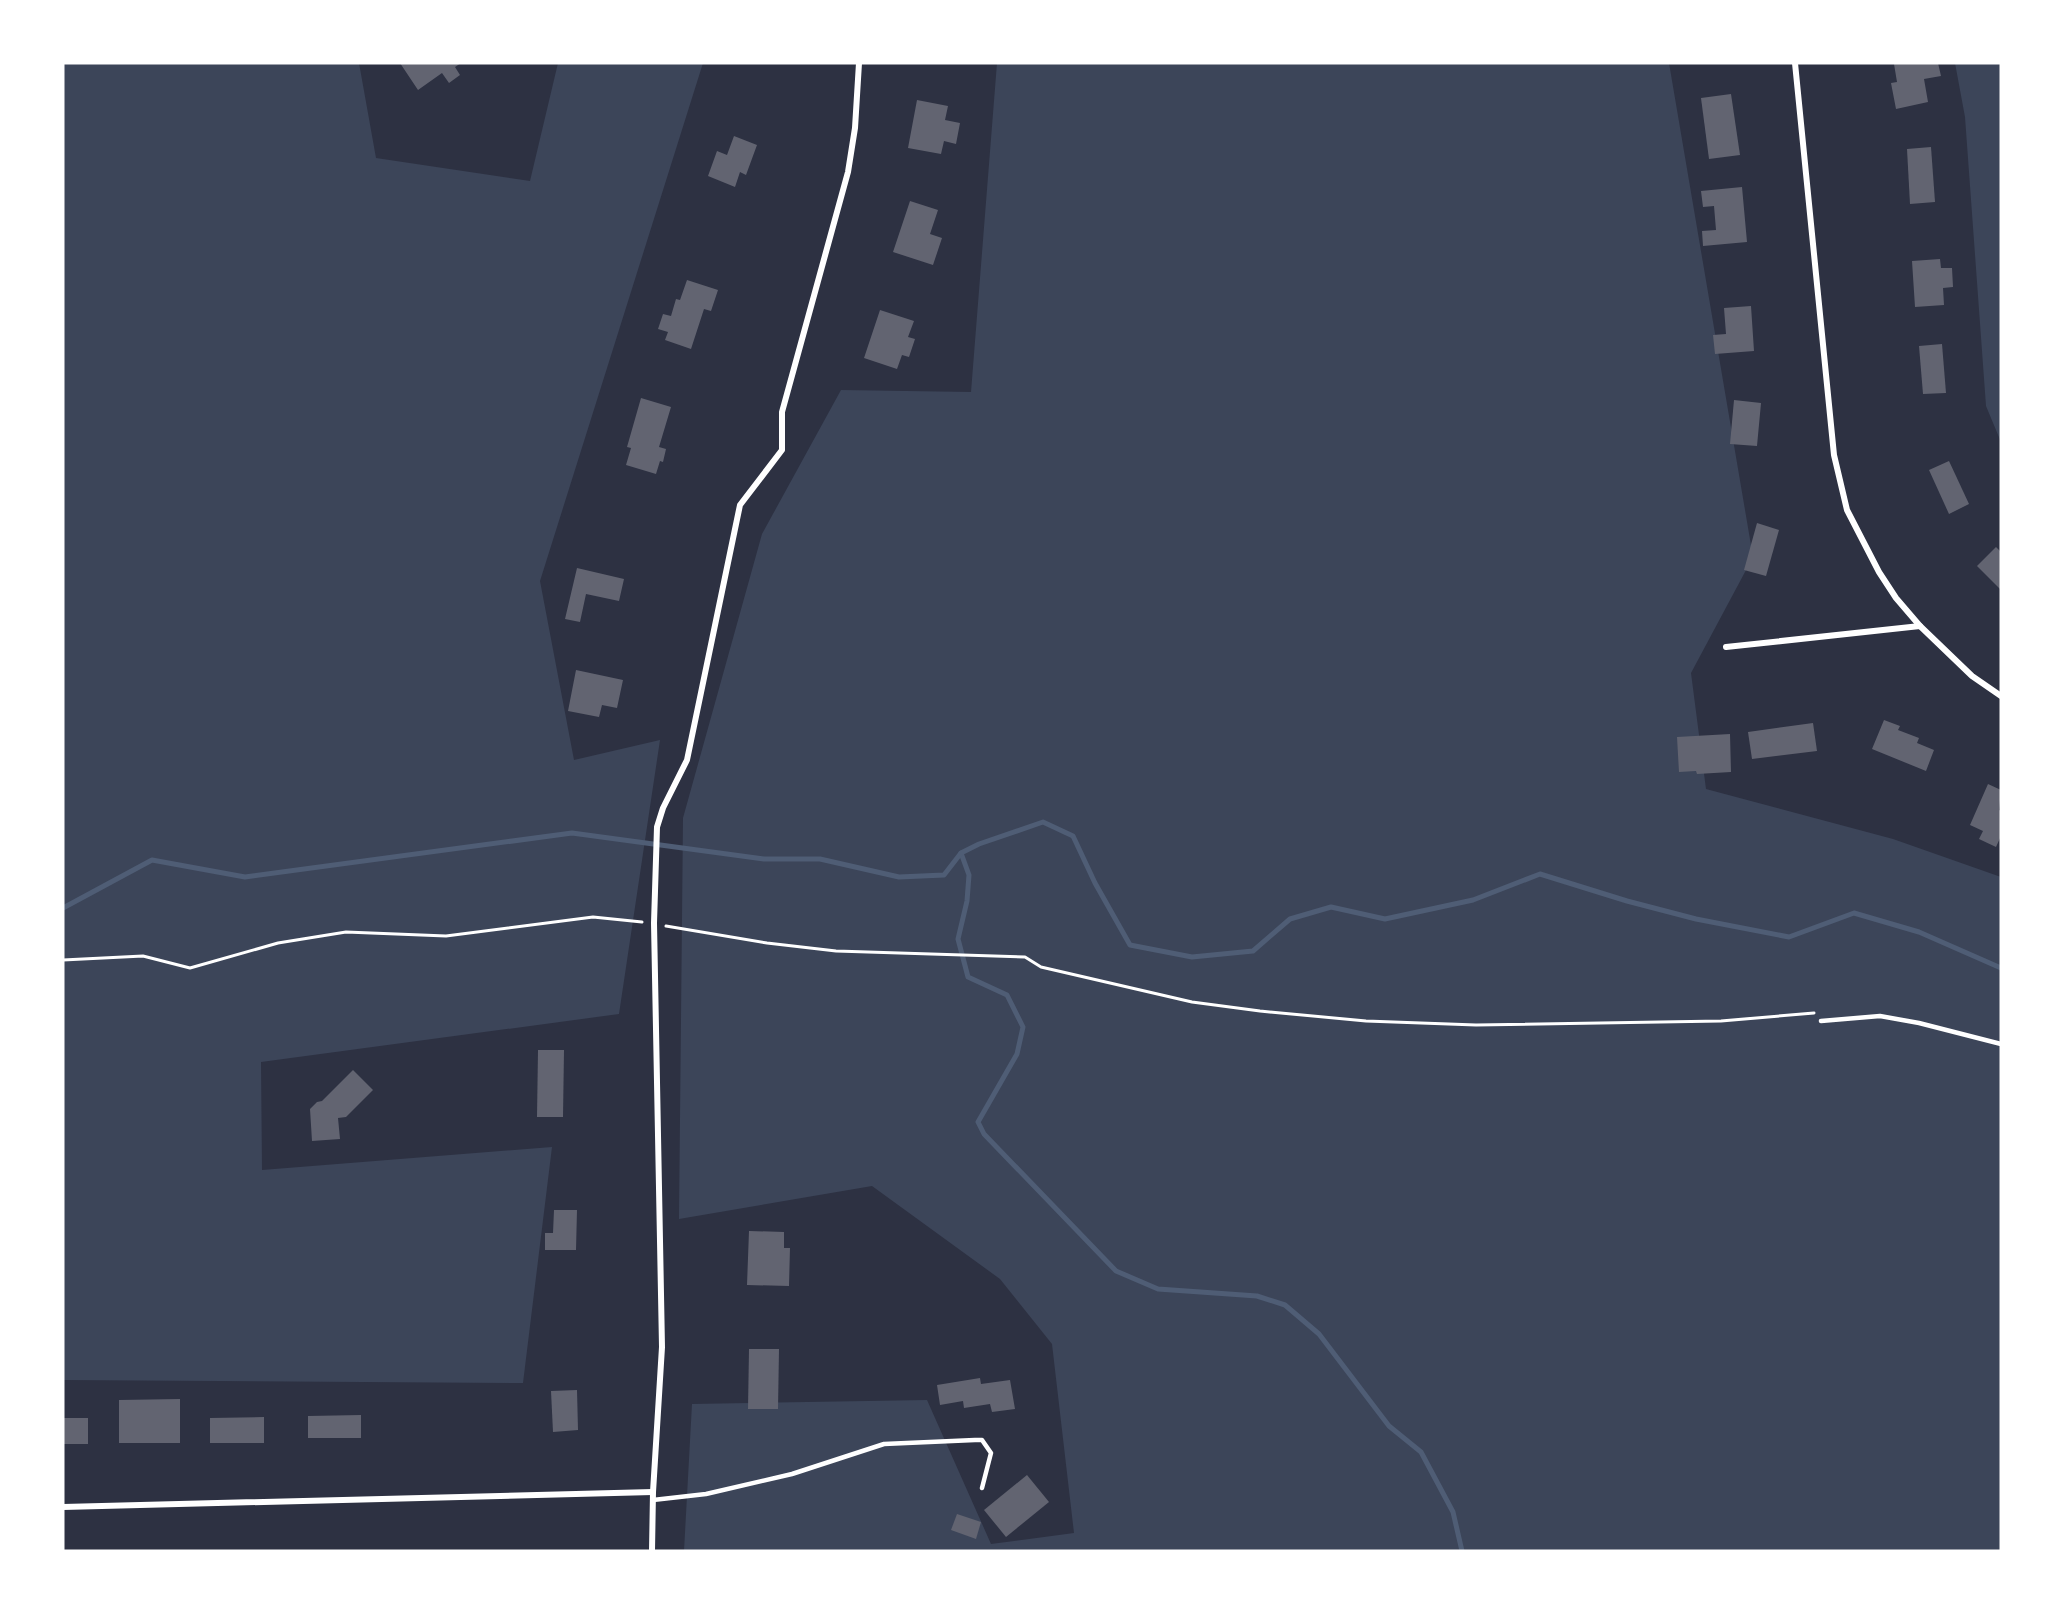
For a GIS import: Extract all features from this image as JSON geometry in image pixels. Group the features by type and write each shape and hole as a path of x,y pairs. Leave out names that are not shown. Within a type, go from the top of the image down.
{"street":[{"path":"652,1551 653,1492 662,1347 654,924 657,827 663,808 687,760 740,504 782,450 782,412 848,172 855,128 860,63"},
{"path":"1795,63 1834,455 1847,510 1879,572 1896,598 1920,626 1972,676 2001,696"},
{"path":"1726,647 1920,626"},
{"path":"63,1507 653,1492"}],"lane":[{"path":"1821,1022 1880,1016 1919,1023 2001,1044"},
{"path":"653,1500 706,1494 792,1474 884,1444 975,1440 982,1440 991,1454 982,1488"}],"path":[{"path":"63,960 143,956 190,968 278,943 346,932 446,936 593,917 836,951 1025,957 1041,967 1192,1002 1366,1021 1476,1025 1721,1021 1822,1012"}],"shaded area":[{"path":"63,63 359,63 376,158 530,181 558,63 703,63 540,581 574,760 660,740 619,1014 261,1062 262,1170 552,1147 523,1383 63,1380"},
{"path":"997,63 1669,63 1753,557 1691,673 1706,789 1893,839 2001,877 2001,1551 684,1551 692,1404 927,1400 991,1544 1074,1533 1052,1344 1000,1279 872,1186 679,1219 683,818 762,534 841,390 971,392"},
{"path":"1955,63 2001,63 2001,442 1986,406 1965,117"}],"building":[{"path":"400,63 461,63 455,67 460,75 449,83 442,73 418,90"},
{"path":"1938,63 1941,76 1924,79 1928,102 1896,109 1891,83 1897,82 1894,64"},
{"path":"1731,94 1740,155 1709,159 1701,98"},
{"path":"917,100 948,106 945,120 960,123 956,144 944,141 941,154 908,148"},
{"path":"734,136 757,145 746,175 740,172 735,187 708,176 717,151 727,155"},
{"path":"1931,147 1935,202 1910,204 1907,149"},
{"path":"1742,187 1747,242 1703,246 1702,231 1716,230 1714,206 1703,207 1701,191"},
{"path":"910,201 938,210 930,234 942,238 933,265 893,252"},
{"path":"1940,259 1941,268 1952,268 1953,287 1943,288 1944,305 1915,307 1912,261"},
{"path":"687,280 718,290 711,311 704,309 691,349 665,340 668,332 658,329 663,314 671,316 676,299 680,300"},
{"path":"1751,306 1754,351 1715,354 1713,335 1726,334 1724,308"},
{"path":"880,310 914,321 908,337 915,339 909,357 902,355 897,369 864,358"},
{"path":"1942,344 1946,393 1923,394 1919,346"},
{"path":"641,398 671,407 659,447 666,449 663,462 660,461 656,474 626,465 631,448 627,447"},
{"path":"1734,400 1761,403 1757,446 1730,444"},
{"path":"1949,461 1969,504 1949,514 1929,470"},
{"path":"1757,523 1779,530 1766,576 1744,570"},
{"path":"1996,547 2001,552 2001,590 1977,566"},
{"path":"577,568 624,579 619,601 586,594 580,622 565,619"},
{"path":"576,670 623,680 617,708 602,705 599,717 568,711"},
{"path":"1884,720 1900,726 1898,730 1919,738 1917,743 1934,750 1926,771 1872,749"},
{"path":"1813,723 1817,751 1752,759 1748,732"},
{"path":"1730,734 1731,772 1697,774 1696,771 1679,772 1677,737"},
{"path":"1988,784 2001,790 1999,810 2001,811 2001,836 1996,847 1979,839 1983,831 1970,825"},
{"path":"538,1050 564,1050 563,1117 537,1117"},
{"path":"353,1070 373,1090 346,1117 338,1118 340,1139 312,1141 310,1109 317,1102 322,1101"},
{"path":"554,1210 577,1210 576,1250 545,1250 545,1233 553,1233"},
{"path":"749,1231 784,1232 784,1248 790,1248 789,1286 747,1285"},
{"path":"749,1349 779,1349 778,1409 748,1409"},
{"path":"980,1378 981,1384 1010,1380 1015,1409 992,1412 990,1404 964,1408 963,1401 940,1405 937,1385"},
{"path":"577,1390 578,1430 553,1432 551,1391"},
{"path":"180,1399 180,1443 119,1443 119,1400"},
{"path":"361,1415 361,1438 308,1438 308,1416"},
{"path":"264,1417 264,1443 210,1443 210,1418"},
{"path":"63,1418 88,1418 88,1444 63,1444"},
{"path":"1027,1475 1049,1502 1006,1537 984,1510"},
{"path":"957,1514 981,1522 976,1539 951,1530"}],"waterway":[{"path":"63,908 152,860 245,877 572,833 764,859 820,859 899,877 944,875 961,853 979,844 1043,822 1073,836 1095,883 1130,945 1192,957 1253,951 1290,919 1331,907 1385,919 1473,900 1540,874 1627,901 1696,919 1789,937 1854,913 1919,932 2001,968"},
{"path":"961,853 969,875 967,901 958,939 968,977 1007,995 1023,1027 1017,1054 978,1122 984,1134 1116,1271 1158,1289 1257,1296 1285,1305 1319,1334 1389,1426 1421,1452 1453,1512 1462,1551"}]}
